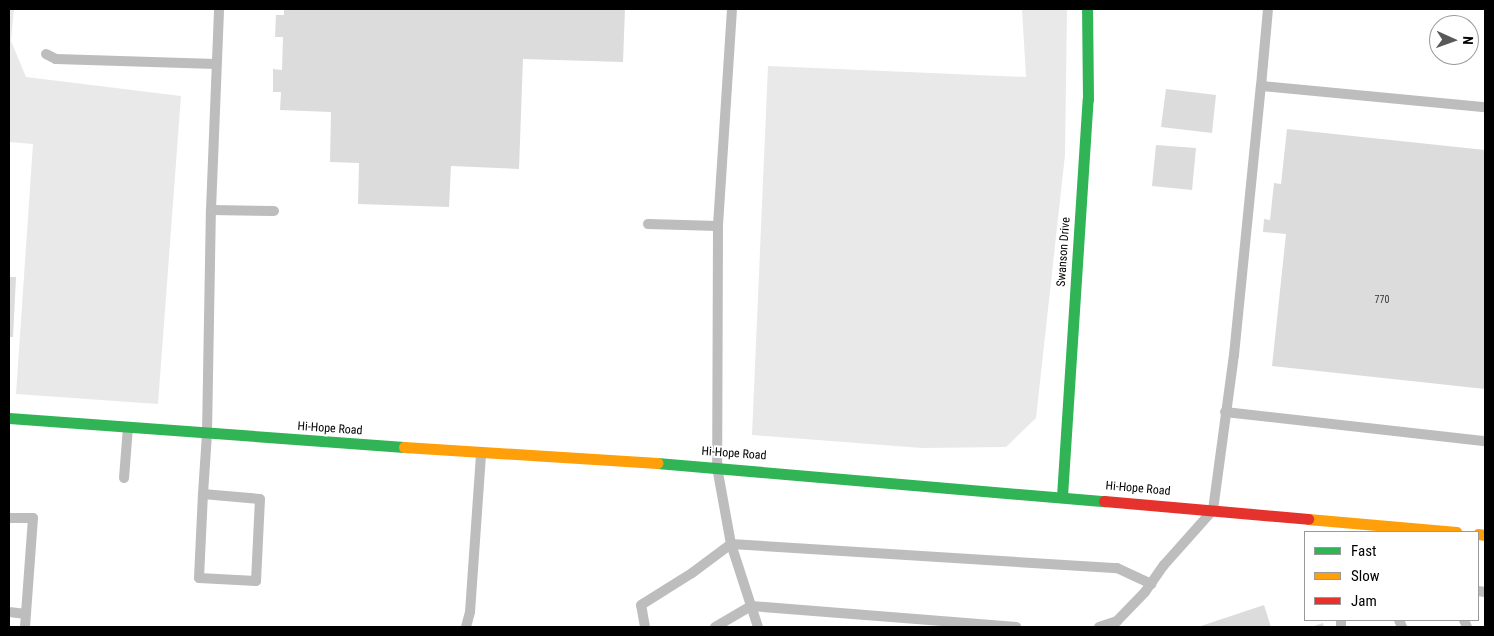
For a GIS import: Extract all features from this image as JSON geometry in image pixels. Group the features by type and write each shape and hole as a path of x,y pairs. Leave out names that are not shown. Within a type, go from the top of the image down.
{"street":[{"name":"Swanson Drive","path":"1062,496 1088,99 1087,9"},
{"name":"Hi-Hope Road","path":"9,418 481,453 717,466 1445,531"}],"lane":[{"path":"203,494 260,499 256,581 199,578 203,494 207,434 211,210 218,9"},
{"path":"732,9 725,82 718,226 717,466 731,544 758,627"},
{"path":"1100,627 1117,621 1151,584 1164,565 1213,510 1234,355 1268,9"},
{"path":"46,54 56,59 216,64"},
{"path":"1261,86 1485,107"},
{"path":"211,210 274,211"},
{"path":"648,224 718,226"},
{"path":"1225,412 1485,441"},
{"path":"124,478 128,426"},
{"path":"466,627 470,612 481,453"},
{"path":"9,518 33,518 25,627"},
{"path":"645,627 641,605 692,573 731,544 1116,568 1151,584"},
{"path":"715,627 752,606 1016,627"},
{"path":"9,612 26,614"}],"shaded area":[{"path":"9,9 14,9 11,41 26,77 181,96 158,404 16,394 33,144 9,142"},
{"path":"1022,9 1067,9 1065,155 1036,418 1006,447 922,448 752,435 768,66 1026,77"}],"building":[{"path":"284,9 625,9 623,62 523,59 519,169 451,166 449,207 358,204 359,163 330,162 331,112 280,110 281,92 273,92 273,69 282,70 283,37 275,37 276,15 284,15"},
{"path":"1166,89 1216,95 1212,133 1161,127"},
{"path":"1287,129 1485,150 1485,389 1272,366 1286,234 1263,232 1264,219 1270,220 1274,183 1281,184"},
{"path":"1156,145 1196,148 1192,190 1152,186"},
{"path":"9,277 16,277 13,337 9,337"},
{"path":"1264,605 1271,627 1198,627"},
{"path":"1323,623 1324,627 1311,627"}],"traffic: fast":[{"path":"1062,496 1088,99 1087,9"},
{"path":"9,418 404,447"},
{"path":"657,463 1104,501"}],"traffic: slow":[{"path":"404,447 657,463"},
{"path":"1308,519 1445,531"},
{"path":"1479,534 1485,535"}],"traffic: jam":[{"path":"1104,501 1308,519"}]}
